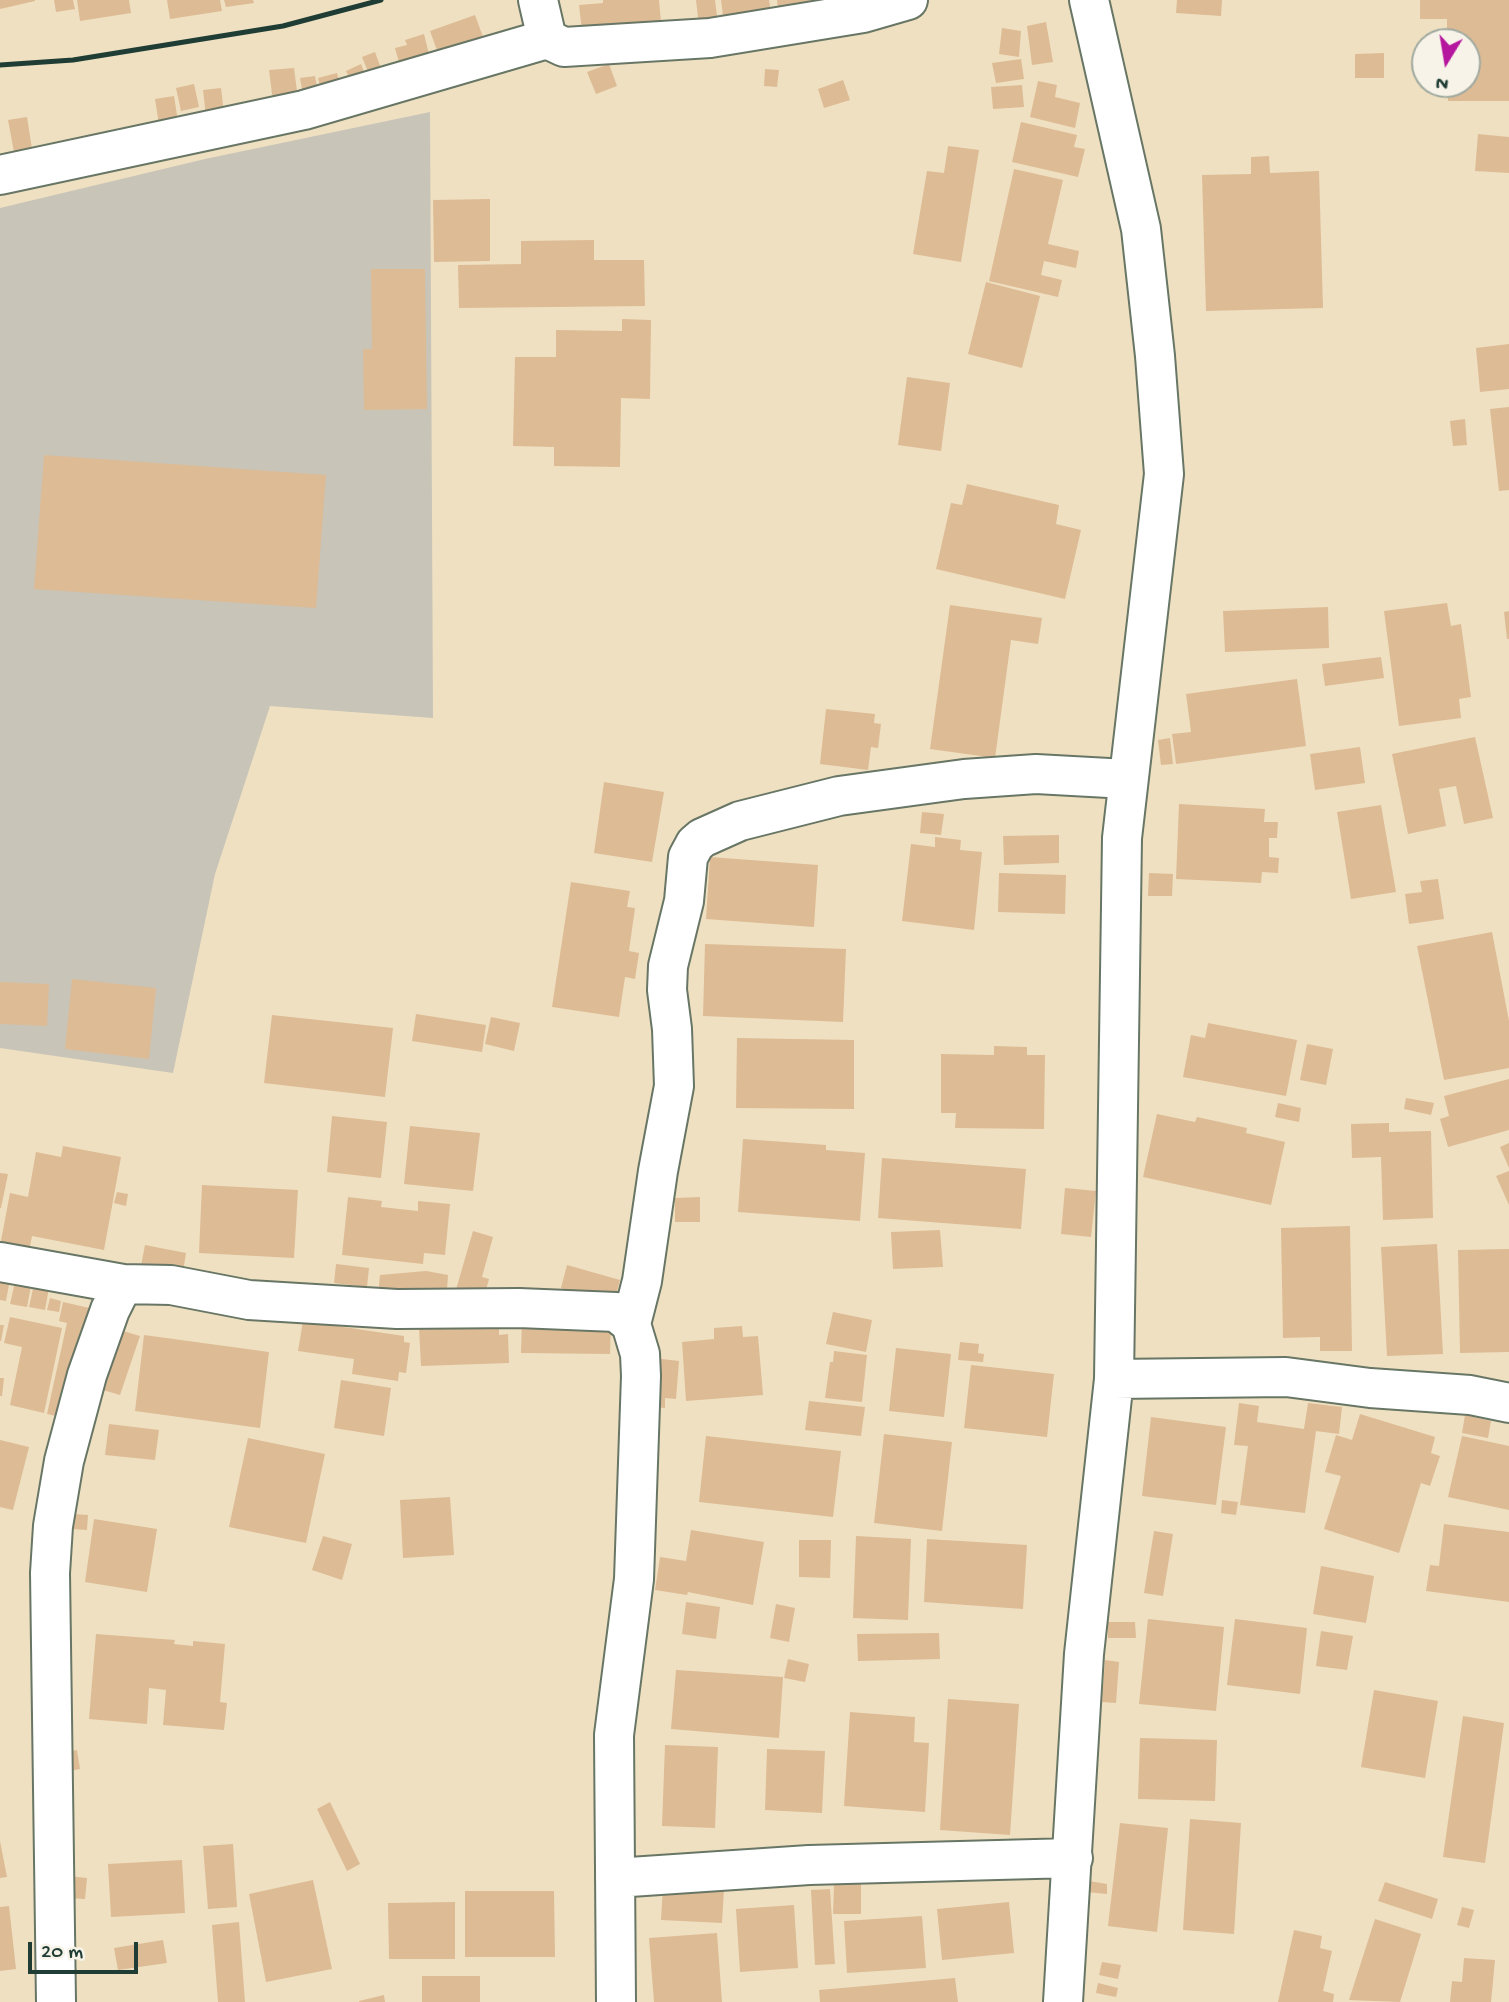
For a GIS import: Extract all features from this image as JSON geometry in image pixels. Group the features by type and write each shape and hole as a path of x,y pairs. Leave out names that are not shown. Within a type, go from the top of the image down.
{"street":[{"path":"538,0 547,39"},
{"path":"0,175 304,110 547,39 564,47 710,38 863,13 908,0"},
{"path":"1063,2002 1084,1654 1114,1379 1122,838 1164,474 1141,229 1089,0"},
{"path":"616,2002 614,1735 634,1579 640,1390 640,1354 631,1324 642,1281 674,1086 672,1029 667,990 668,966 684,901 688,857 702,838 740,821 839,796 964,779 1036,774 1127,779"},
{"path":"0,1262 123,1284 171,1285 248,1300 397,1309 519,1308 616,1312 631,1324"},
{"path":"56,2002 50,1573 53,1526 64,1461 87,1375 110,1310 123,1284"},
{"path":"1114,1379 1286,1377 1370,1388 1470,1395 1509,1403"},
{"path":"615,1878 809,1865 1073,1858"}],"shaded area":[{"path":"430,112 433,718 270,706 215,874 173,1073 0,1048 0,208 205,159"}],"building":[{"path":"0,0 35,0 35,1 0,9"},
{"path":"54,0 73,0 75,9 56,12"},
{"path":"77,0 129,0 131,13 80,21"},
{"path":"167,0 220,0 222,11 170,19"},
{"path":"224,0 253,0 254,3 226,7"},
{"path":"603,0 659,0 661,22 582,31 579,5 603,3"},
{"path":"696,0 715,0 718,24 699,26"},
{"path":"721,0 769,0 772,18 724,24"},
{"path":"777,0 816,0 817,13 779,17"},
{"path":"1177,0 1222,0 1221,16 1176,13"},
{"path":"1420,0 1509,0 1509,101 1448,101 1448,98 1481,98 1481,28 1447,28 1447,19 1420,19"},
{"path":"475,15 483,37 438,53 430,31"},
{"path":"1046,22 1053,62 1032,65 1027,26"},
{"path":"1002,28 1021,31 1019,57 999,54"},
{"path":"424,34 430,58 400,66 395,48 407,45 405,40"},
{"path":"375,52 383,74 371,79 362,57"},
{"path":"1384,53 1384,78 1355,78 1355,54"},
{"path":"1021,59 1024,79 996,83 992,63"},
{"path":"361,64 368,82 354,87 346,71"},
{"path":"609,64 617,86 596,94 587,72"},
{"path":"294,68 298,99 273,102 269,70"},
{"path":"765,69 779,70 777,87 764,86"},
{"path":"337,73 343,96 324,101 318,78"},
{"path":"315,76 318,92 303,95 300,78"},
{"path":"843,80 850,100 824,108 818,89"},
{"path":"1038,81 1057,85 1055,97 1080,103 1075,128 1030,117"},
{"path":"194,84 199,107 181,111 176,88"},
{"path":"1022,85 1024,107 993,109 991,87"},
{"path":"221,88 224,114 206,116 203,90"},
{"path":"174,96 179,128 160,131 155,99"},
{"path":"27,117 32,149 14,152 8,120"},
{"path":"1021,122 1077,135 1074,147 1085,149 1078,177 1012,162"},
{"path":"1478,134 1509,137 1509,173 1475,171"},
{"path":"948,146 979,150 961,262 913,254 927,171 944,173"},
{"path":"1269,156 1270,173 1319,171 1323,308 1206,311 1202,175 1251,174 1251,157"},
{"path":"1014,169 1063,180 1048,244 1079,251 1076,268 1044,261 1041,275 1062,280 1058,297 989,281"},
{"path":"490,199 490,261 434,262 433,200"},
{"path":"594,240 594,260 644,260 645,306 459,308 458,265 521,264 521,241"},
{"path":"371,269 425,269 427,409 364,410 363,349 372,349"},
{"path":"986,282 1040,296 1022,368 968,354"},
{"path":"622,319 651,320 650,399 621,398 620,467 554,466 554,447 513,446 515,357 556,357 556,330 622,331"},
{"path":"1509,344 1509,389 1480,392 1476,348"},
{"path":"907,377 950,383 941,451 898,445"},
{"path":"1509,407 1509,490 1499,491 1490,409"},
{"path":"1465,419 1467,445 1453,446 1450,421"},
{"path":"44,455 326,475 316,608 34,589"},
{"path":"967,484 1059,505 1056,524 1081,530 1065,599 936,569 951,503 962,505"},
{"path":"1447,603 1451,626 1461,624 1471,697 1459,699 1461,718 1399,726 1384,611"},
{"path":"950,605 1042,618 1038,644 1011,640 995,758 930,749"},
{"path":"1328,607 1329,648 1225,652 1223,611"},
{"path":"1509,611 1509,639 1507,639 1504,612"},
{"path":"1381,657 1384,678 1325,686 1322,664"},
{"path":"1297,679 1306,746 1176,764 1172,734 1191,732 1186,694"},
{"path":"826,709 875,714 874,723 881,724 878,748 871,747 868,770 820,764"},
{"path":"1475,737 1493,818 1464,824 1456,786 1439,789 1446,826 1408,834 1392,754"},
{"path":"1170,738 1173,764 1161,765 1158,740"},
{"path":"1360,747 1365,783 1315,790 1310,754"},
{"path":"604,782 664,792 652,862 594,853"},
{"path":"1179,804 1265,809 1264,822 1278,822 1277,838 1269,838 1269,857 1279,858 1278,873 1262,872 1261,883 1176,879"},
{"path":"1381,805 1396,892 1351,899 1337,812"},
{"path":"922,812 944,814 941,835 920,833"},
{"path":"1059,835 1059,863 1004,865 1003,836"},
{"path":"935,837 961,840 960,850 982,852 974,930 902,921 911,844 935,847"},
{"path":"710,857 818,865 814,927 706,919"},
{"path":"999,873 1066,875 1065,914 998,912"},
{"path":"1149,873 1173,874 1172,896 1148,896"},
{"path":"1438,879 1444,919 1409,924 1405,894 1422,892 1420,881"},
{"path":"571,882 630,891 627,907 635,908 629,951 639,953 635,979 625,977 619,1017 552,1007"},
{"path":"1492,932 1509,1021 1509,1068 1444,1080 1417,946"},
{"path":"705,944 846,949 843,1022 703,1016"},
{"path":"72,979 156,988 149,1059 65,1049"},
{"path":"0,982 49,984 47,1026 0,1024"},
{"path":"416,1014 486,1025 482,1052 412,1041"},
{"path":"272,1015 393,1028 385,1097 264,1083"},
{"path":"491,1017 520,1023 514,1051 485,1044"},
{"path":"1208,1023 1297,1040 1286,1096 1183,1077 1191,1035 1205,1038"},
{"path":"737,1038 854,1040 854,1109 736,1108"},
{"path":"1307,1044 1333,1049 1326,1085 1300,1080"},
{"path":"994,1046 1027,1047 1027,1055 1045,1055 1044,1129 955,1128 956,1113 941,1113 941,1054 994,1055"},
{"path":"1509,1079 1509,1130 1448,1147 1440,1119 1449,1116 1444,1096"},
{"path":"1406,1098 1434,1103 1431,1115 1404,1109"},
{"path":"1278,1103 1301,1108 1299,1122 1275,1117"},
{"path":"1157,1114 1195,1122 1197,1117 1247,1128 1246,1133 1285,1142 1271,1205 1143,1177"},
{"path":"332,1116 387,1122 381,1178 327,1172"},
{"path":"1389,1123 1389,1132 1431,1131 1433,1218 1383,1220 1381,1157 1352,1158 1351,1124"},
{"path":"410,1126 480,1133 473,1191 404,1184"},
{"path":"743,1139 826,1145 826,1150 865,1153 860,1221 738,1212"},
{"path":"1509,1143 1509,1168 1500,1147"},
{"path":"63,1146 121,1157 104,1250 32,1236 28,1256 0,1246 10,1193 28,1197 36,1152 61,1157"},
{"path":"882,1158 1026,1169 1021,1229 878,1218"},
{"path":"1509,1171 1509,1205 1496,1176"},
{"path":"0,1173 8,1174 1,1208 0,1208"},
{"path":"202,1185 298,1190 294,1258 199,1253"},
{"path":"1065,1188 1096,1191 1091,1237 1061,1234"},
{"path":"117,1192 128,1194 126,1206 114,1203"},
{"path":"348,1197 382,1201 381,1207 418,1211 418,1201 450,1204 445,1255 424,1253 423,1264 342,1255"},
{"path":"700,1197 700,1222 675,1222 675,1198"},
{"path":"1350,1226 1352,1351 1320,1351 1320,1337 1283,1338 1281,1228"},
{"path":"940,1230 943,1267 893,1269 891,1232"},
{"path":"473,1231 493,1237 482,1277 489,1279 483,1301 455,1293"},
{"path":"1437,1244 1443,1354 1387,1356 1381,1247"},
{"path":"145,1245 186,1253 182,1278 140,1271"},
{"path":"1509,1249 1509,1352 1460,1353 1458,1250"},
{"path":"336,1264 369,1268 367,1287 334,1283"},
{"path":"567,1265 620,1280 614,1303 561,1288"},
{"path":"426,1271 448,1275 446,1303 378,1296 380,1275"},
{"path":"0,1277 10,1279 6,1301 0,1300"},
{"path":"15,1282 31,1286 27,1307 10,1304"},
{"path":"34,1284 49,1288 45,1310 29,1307"},
{"path":"50,1298 61,1301 59,1312 47,1310"},
{"path":"63,1302 94,1309 70,1419 47,1414 67,1323 59,1321"},
{"path":"833,1312 872,1320 866,1352 826,1344"},
{"path":"10,1317 62,1328 44,1413 10,1405 22,1347 4,1343"},
{"path":"522,1319 611,1321 610,1354 521,1353"},
{"path":"303,1321 404,1336 404,1342 410,1343 406,1373 399,1372 398,1381 352,1374 354,1359 298,1351"},
{"path":"0,1325 4,1325 1,1341 0,1341"},
{"path":"499,1325 499,1335 508,1334 509,1363 421,1366 419,1327"},
{"path":"742,1326 743,1337 758,1336 763,1395 686,1401 682,1342 714,1339 714,1328"},
{"path":"116,1329 140,1336 120,1395 96,1388"},
{"path":"144,1335 269,1352 260,1428 135,1411"},
{"path":"960,1342 979,1344 978,1353 984,1354 983,1362 958,1360"},
{"path":"896,1348 951,1354 944,1417 889,1411"},
{"path":"834,1351 867,1355 862,1402 825,1398"},
{"path":"653,1358 679,1361 676,1399 665,1398 665,1408 649,1407"},
{"path":"971,1365 1054,1374 1047,1437 964,1428"},
{"path":"0,1378 4,1378 2,1396 0,1396"},
{"path":"341,1380 391,1388 384,1436 334,1428"},
{"path":"809,1401 865,1407 861,1436 805,1430"},
{"path":"1239,1403 1259,1406 1257,1422 1304,1429 1308,1403 1342,1407 1339,1434 1316,1431 1305,1513 1240,1505 1248,1446 1234,1445"},
{"path":"1360,1414 1435,1437 1431,1453 1440,1456 1430,1486 1421,1483 1399,1553 1324,1529 1341,1476 1325,1472 1336,1435 1352,1440"},
{"path":"1465,1415 1491,1421 1488,1438 1462,1433"},
{"path":"1151,1417 1226,1427 1216,1505 1142,1496"},
{"path":"109,1424 159,1430 155,1460 105,1455"},
{"path":"884,1434 952,1442 942,1531 874,1523"},
{"path":"706,1436 841,1451 833,1517 699,1502"},
{"path":"1462,1436 1509,1446 1509,1510 1448,1497"},
{"path":"248,1438 325,1454 306,1543 229,1527"},
{"path":"0,1440 29,1447 13,1510 0,1507"},
{"path":"450,1497 454,1555 403,1558 400,1500"},
{"path":"1222,1500 1238,1502 1236,1515 1221,1513"},
{"path":"74,1514 88,1515 87,1530 72,1529"},
{"path":"94,1519 157,1529 147,1592 85,1582"},
{"path":"1444,1524 1509,1532 1509,1602 1426,1591 1430,1565 1439,1566"},
{"path":"691,1530 764,1542 753,1605 688,1592 687,1595 655,1590 660,1557 686,1561"},
{"path":"1154,1531 1173,1534 1163,1596 1144,1593"},
{"path":"323,1536 352,1544 342,1580 312,1570"},
{"path":"856,1536 911,1539 908,1620 853,1618"},
{"path":"927,1539 1027,1545 1023,1609 924,1602"},
{"path":"799,1540 831,1540 830,1578 799,1577"},
{"path":"1321,1566 1374,1576 1366,1623 1313,1614"},
{"path":"686,1602 720,1607 716,1639 682,1634"},
{"path":"776,1604 795,1608 789,1642 770,1638"},
{"path":"1148,1619 1224,1627 1216,1711 1139,1704"},
{"path":"1235,1619 1307,1628 1300,1694 1227,1685"},
{"path":"1108,1622 1135,1622 1136,1638 1108,1638"},
{"path":"1321,1631 1353,1636 1347,1670 1316,1666"},
{"path":"939,1633 940,1659 858,1661 857,1634"},
{"path":"96,1634 175,1640 174,1644 193,1646 193,1641 225,1644 220,1702 227,1703 224,1730 163,1725 166,1690 149,1688 147,1724 89,1719"},
{"path":"788,1659 809,1664 805,1682 784,1678"},
{"path":"1105,1660 1119,1662 1116,1703 1102,1702"},
{"path":"676,1670 783,1677 779,1738 671,1729"},
{"path":"1374,1690 1438,1701 1425,1778 1361,1767"},
{"path":"948,1699 1019,1704 1010,1835 940,1830"},
{"path":"850,1712 915,1717 914,1742 929,1743 925,1812 844,1806"},
{"path":"1463,1716 1504,1723 1485,1863 1443,1857"},
{"path":"1140,1738 1217,1740 1215,1801 1138,1799"},
{"path":"665,1745 718,1747 715,1828 662,1826"},
{"path":"767,1749 825,1751 822,1813 765,1810"},
{"path":"77,1750 80,1769 65,1772 62,1753"},
{"path":"330,1802 360,1864 347,1871 317,1809"},
{"path":"1190,1819 1241,1823 1234,1934 1183,1930"},
{"path":"1120,1823 1168,1828 1157,1932 1108,1926"},
{"path":"0,1841 7,1877 0,1878"},
{"path":"233,1844 237,1907 208,1909 203,1846"},
{"path":"182,1860 185,1913 111,1917 108,1864"},
{"path":"68,1876 87,1878 85,1899 67,1898"},
{"path":"313,1880 332,1969 266,1982 249,1894"},
{"path":"1089,1881 1107,1884 1107,1894 1087,1892"},
{"path":"1385,1882 1438,1899 1432,1919 1378,1901"},
{"path":"834,1884 861,1884 861,1914 833,1914"},
{"path":"663,1885 724,1888 722,1923 661,1920"},
{"path":"830,1889 835,1964 815,1965 811,1890"},
{"path":"465,1891 554,1891 555,1957 465,1957"},
{"path":"455,1902 455,1959 389,1959 388,1903"},
{"path":"1009,1902 1014,1953 942,1960 937,1909"},
{"path":"794,1905 798,1968 740,1972 736,1909"},
{"path":"9,1906 16,1969 0,1971 0,1907"},
{"path":"1462,1907 1474,1910 1469,1928 1457,1925"},
{"path":"922,1916 926,1968 847,1973 844,1921"},
{"path":"1375,1919 1421,1934 1400,2002 1349,2000"},
{"path":"239,1922 245,2002 218,2002 212,1925"},
{"path":"1294,1930 1322,1936 1320,1948 1332,1951 1323,1991 1334,1994 1333,2002 1278,2002"},
{"path":"717,1933 722,2002 654,2002 649,1938"},
{"path":"163,1940 167,1963 118,1970 114,1948"},
{"path":"1464,1958 1495,1960 1491,2002 1450,2002 1452,1981 1462,1982"},
{"path":"1102,1962 1121,1965 1118,1979 1099,1975"},
{"path":"422,1976 480,1976 480,2002 422,2002"},
{"path":"955,1978 958,2002 820,2002 819,1990"},
{"path":"1098,1983 1118,1988 1116,1997 1096,1993"},
{"path":"384,1995 385,2002 359,2002 359,2001"}],"railway":[{"path":"0,65 73,60 283,26 381,0"}]}
